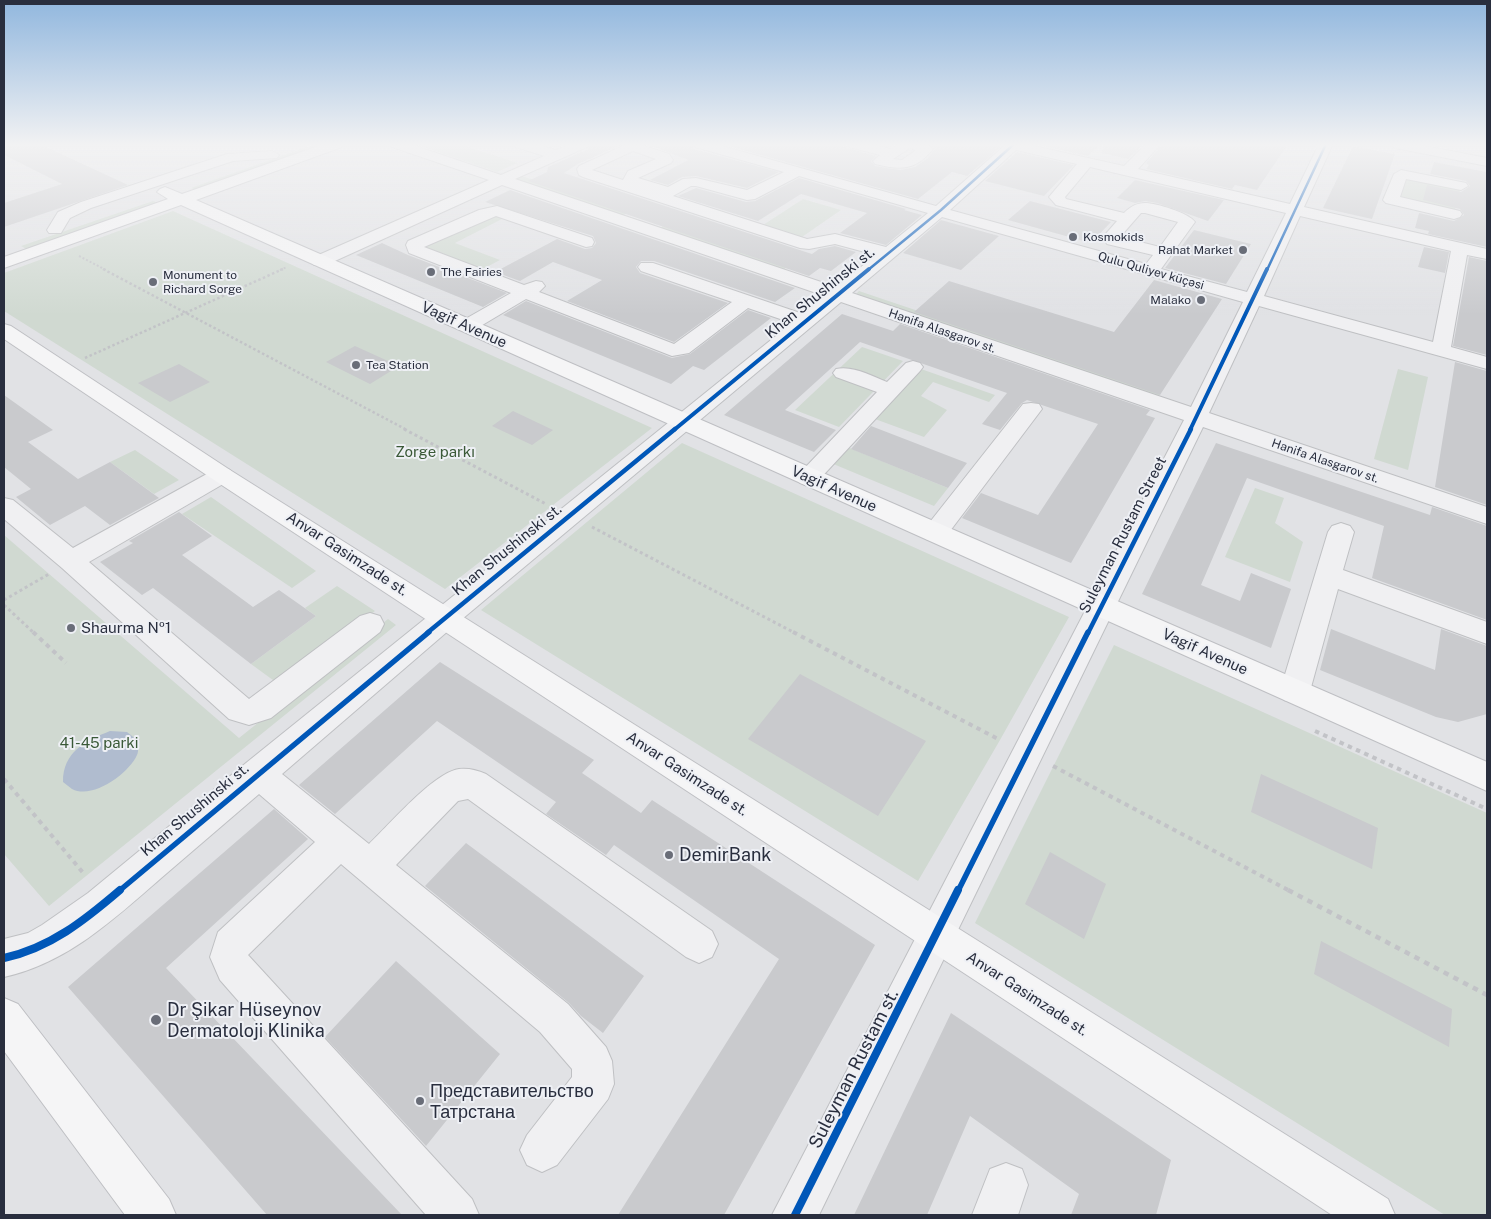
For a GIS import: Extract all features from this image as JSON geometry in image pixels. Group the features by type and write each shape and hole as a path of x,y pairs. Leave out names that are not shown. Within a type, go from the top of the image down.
{"main road":[{"path":"4,248 55,230 157,201"},
{"path":"4,263 162,201"},
{"name":"Vagif Avenue","path":"185,201 467,326 497,331 682,422 1487,777"},
{"name":"Anvar Gasimzade st.","path":"4,330 222,475 1372,1215"},
{"path":"4,1018 153,1215"}],"street":[{"path":"55,230 64,215 98,201"},
{"path":"320,261 454,201"},
{"name":"Hanifa Alasgarov st.","path":"562,201 1487,516"},
{"path":"677,201 687,206 806,244 814,244 828,239 838,239 888,253"},
{"name":"Qulu Quliyev küçəsi","path":"908,201 1150,271 1487,363"},
{"name":"Khan Shushinski st.","path":"4,958 38,948 82,921 257,773 951,201"},
{"path":"1060,201 1128,219"},
{"path":"1256,201 1487,254"},
{"name":"Suleyman Rustam Street","path":"937,936 1196,417 1299,201"},
{"path":"1380,230 1391,201"},
{"path":"1395,201 1454,214"},
{"path":"645,229 687,206"},
{"path":"1150,271 1164,253 1187,222 1182,218 1145,208 1136,210 1111,237 1113,240 1164,253"},
{"path":"527,302 415,249 414,245 485,213 497,211 586,242"},
{"path":"1440,350 1460,248"},
{"path":"647,267 805,321"},
{"path":"520,272 590,300"},
{"path":"527,302 543,282"},
{"path":"467,326 527,302 546,301 672,350 682,349 746,300"},
{"path":"808,478 913,367"},
{"path":"843,373 891,390"},
{"path":"936,533 1031,409"},
{"path":"71,561 222,475"},
{"path":"4,506 71,561 240,710 249,712 260,709 271,702 370,624"},
{"path":"1294,692 1341,532"},
{"path":"1329,575 1487,633"},
{"path":"257,773 554,1018 592,1061 593,1084 542,1150"},
{"path":"371,866 446,791 458,784 474,784 699,944"},
{"path":"340,841 231,945 229,957 233,967 456,1215"},
{"name":"Suleyman Rustam st.","path":"795,1215 937,936"}],"path":[{"path":"80,256 551,506"},
{"path":"81,360 292,265"},
{"path":"585,524 1000,740"},
{"path":"4,600 71,561"},
{"path":"4,606 66,664"},
{"path":"1053,766 1487,995"},
{"path":"4,779 85,876"}],"green space":[{"path":"153,201 159,203 28,250 21,246"},
{"path":"576,201 600,201 631,211 622,216"},
{"path":"800,201 810,201 841,210 802,237 763,225"},
{"path":"1395,201 1457,201 1454,214"},
{"name":"Zorge parkı","path":"173,211 652,428 445,589 4,311 4,273"},
{"path":"492,214 504,218 455,243 500,260 483,269 425,247"},
{"path":"663,226 787,267 783,270 659,229"},
{"path":"859,291 1161,393 1158,396 856,294"},
{"path":"862,347 903,361 839,427 795,410"},
{"path":"921,369 995,395 989,402 933,382 921,396 947,410 924,437 875,419"},
{"path":"1398,369 1428,377 1408,470 1374,459"},
{"path":"682,443 1069,617 918,881 481,610"},
{"path":"847,447 948,488 934,506 831,463"},
{"path":"135,450 179,480 154,494 110,462"},
{"path":"1255,488 1284,498 1275,523 1303,542 1290,582 1225,557"},
{"path":"211,497 316,571 292,588 182,514"},
{"name":"41-45 parki","path":"4,535 239,738 388,619 396,625 49,906 4,854"},
{"path":"337,586 375,611 277,683 251,664 316,616 305,608"},
{"path":"1114,645 1487,813 1487,1215 1445,1215 975,923"}],"water":[{"path":"110,731 127,732 137,740 138,753 133,762 118,777 100,788 90,791 72,789 63,782 64,772 71,755 92,739"}],"building":[{"path":"10,201 81,201 4,227 4,203"},
{"path":"542,201 795,288 775,302 654,261 641,261 636,267 640,273 728,303 674,342 567,301 602,280 553,262 520,281 495,272 557,239 585,249 592,248 596,243 593,236 485,202"},
{"path":"587,201 649,201 812,254 819,249 835,246 856,252 831,271 820,268 809,276"},
{"path":"694,201 746,202 790,201 758,221"},
{"path":"825,201 878,201 922,215 886,245 840,233 867,213"},
{"path":"1030,201 1111,222 1091,243 1008,220"},
{"path":"1127,201 1223,201 1208,221 1157,203 1145,201 1135,203"},
{"path":"1326,201 1378,201 1372,219 1323,208"},
{"path":"1427,201 1487,201 1487,247 1428,234 1429,231 1415,228 1419,213 1454,221 1464,215 1460,209"},
{"path":"941,220 999,236 961,270 903,253"},
{"path":"1194,230 1251,244 1226,284 1165,268"},
{"path":"382,243 507,293 483,307 356,255"},
{"path":"1424,247 1449,252 1445,273 1418,267"},
{"path":"1469,257 1487,261 1487,355 1453,346"},
{"path":"1154,280 1222,299 1160,395 914,312 949,281 1114,332"},
{"path":"526,301 672,358 690,354 748,310 771,318 704,370 693,366 671,384 503,315"},
{"path":"842,314 893,331 900,324 1150,410 1146,415 1155,418 1071,563 962,518 981,493 1038,515 1098,424 1027,400 1022,403 1000,430 982,424 1007,393 860,342 785,410 836,430 814,452 724,415"},
{"path":"355,346 399,366 370,384 326,362"},
{"path":"1455,362 1487,371 1487,505 1435,487"},
{"path":"179,364 210,382 170,402 138,383"},
{"path":"4,395 53,430 28,442 78,479 110,462 159,498 110,525 85,506 50,525 16,497 31,489 4,467"},
{"path":"513,411 553,430 532,445 492,426"},
{"path":"871,426 967,463 948,488 851,449"},
{"path":"1216,443 1430,515 1432,507 1487,526 1487,620 1372,578 1384,526 1247,478 1201,585 1240,601 1251,573 1291,589 1271,648 1142,594"},
{"path":"179,512 212,536 182,555 253,607 279,590 316,616 251,664 153,588 142,595 100,562 133,543 129,541"},
{"path":"1331,629 1435,670 1441,629 1487,646 1487,714 1458,722 1436,717 1320,670"},
{"path":"440,662 594,760 582,773 641,813 652,800 875,945 724,1215 618,1215 779,959 614,845 606,855 546,814 556,802 437,721 335,814 299,785"},
{"path":"800,674 926,741 878,816 748,739"},
{"path":"1261,774 1378,828 1372,869 1251,812"},
{"path":"274,809 308,839 166,968 402,1215 267,1215 68,987"},
{"path":"466,843 644,976 603,1033 425,886"},
{"path":"1050,852 1106,884 1084,939 1025,904"},
{"path":"1321,941 1452,1009 1449,1047 1314,974"},
{"name":"Представительство Татрстана","path":"396,961 500,1054 426,1146 325,1037"},
{"path":"951,1013 1171,1160 1156,1215 1071,1215 1079,1194 970,1116 927,1215 854,1215"}],"cycle path":[{"path":"4,958 31,951 43,945 79,923 101,906 445,618 951,201"},
{"path":"795,1215 1217,376 1299,201"}],"place":[{"name":"Kosmokids","path":"1073,237"},
{"name":"Rahat Market","path":"1243,250"},
{"name":"The Fairies","path":"431,272"},
{"name":"Monument to Richard Sorge","path":"153,282"},
{"name":"Malako","path":"1201,300"},
{"name":"Tea Station","path":"356,365"},
{"name":"Shaurma №1","path":"71,628"},
{"name":"DemirBank","path":"669,855"},
{"name":"Dr Şikar Hüseynov Dermatoloji Klinika","path":"156,1020"},
{"name":"Представительство Татрстана","path":"420,1101"}]}
